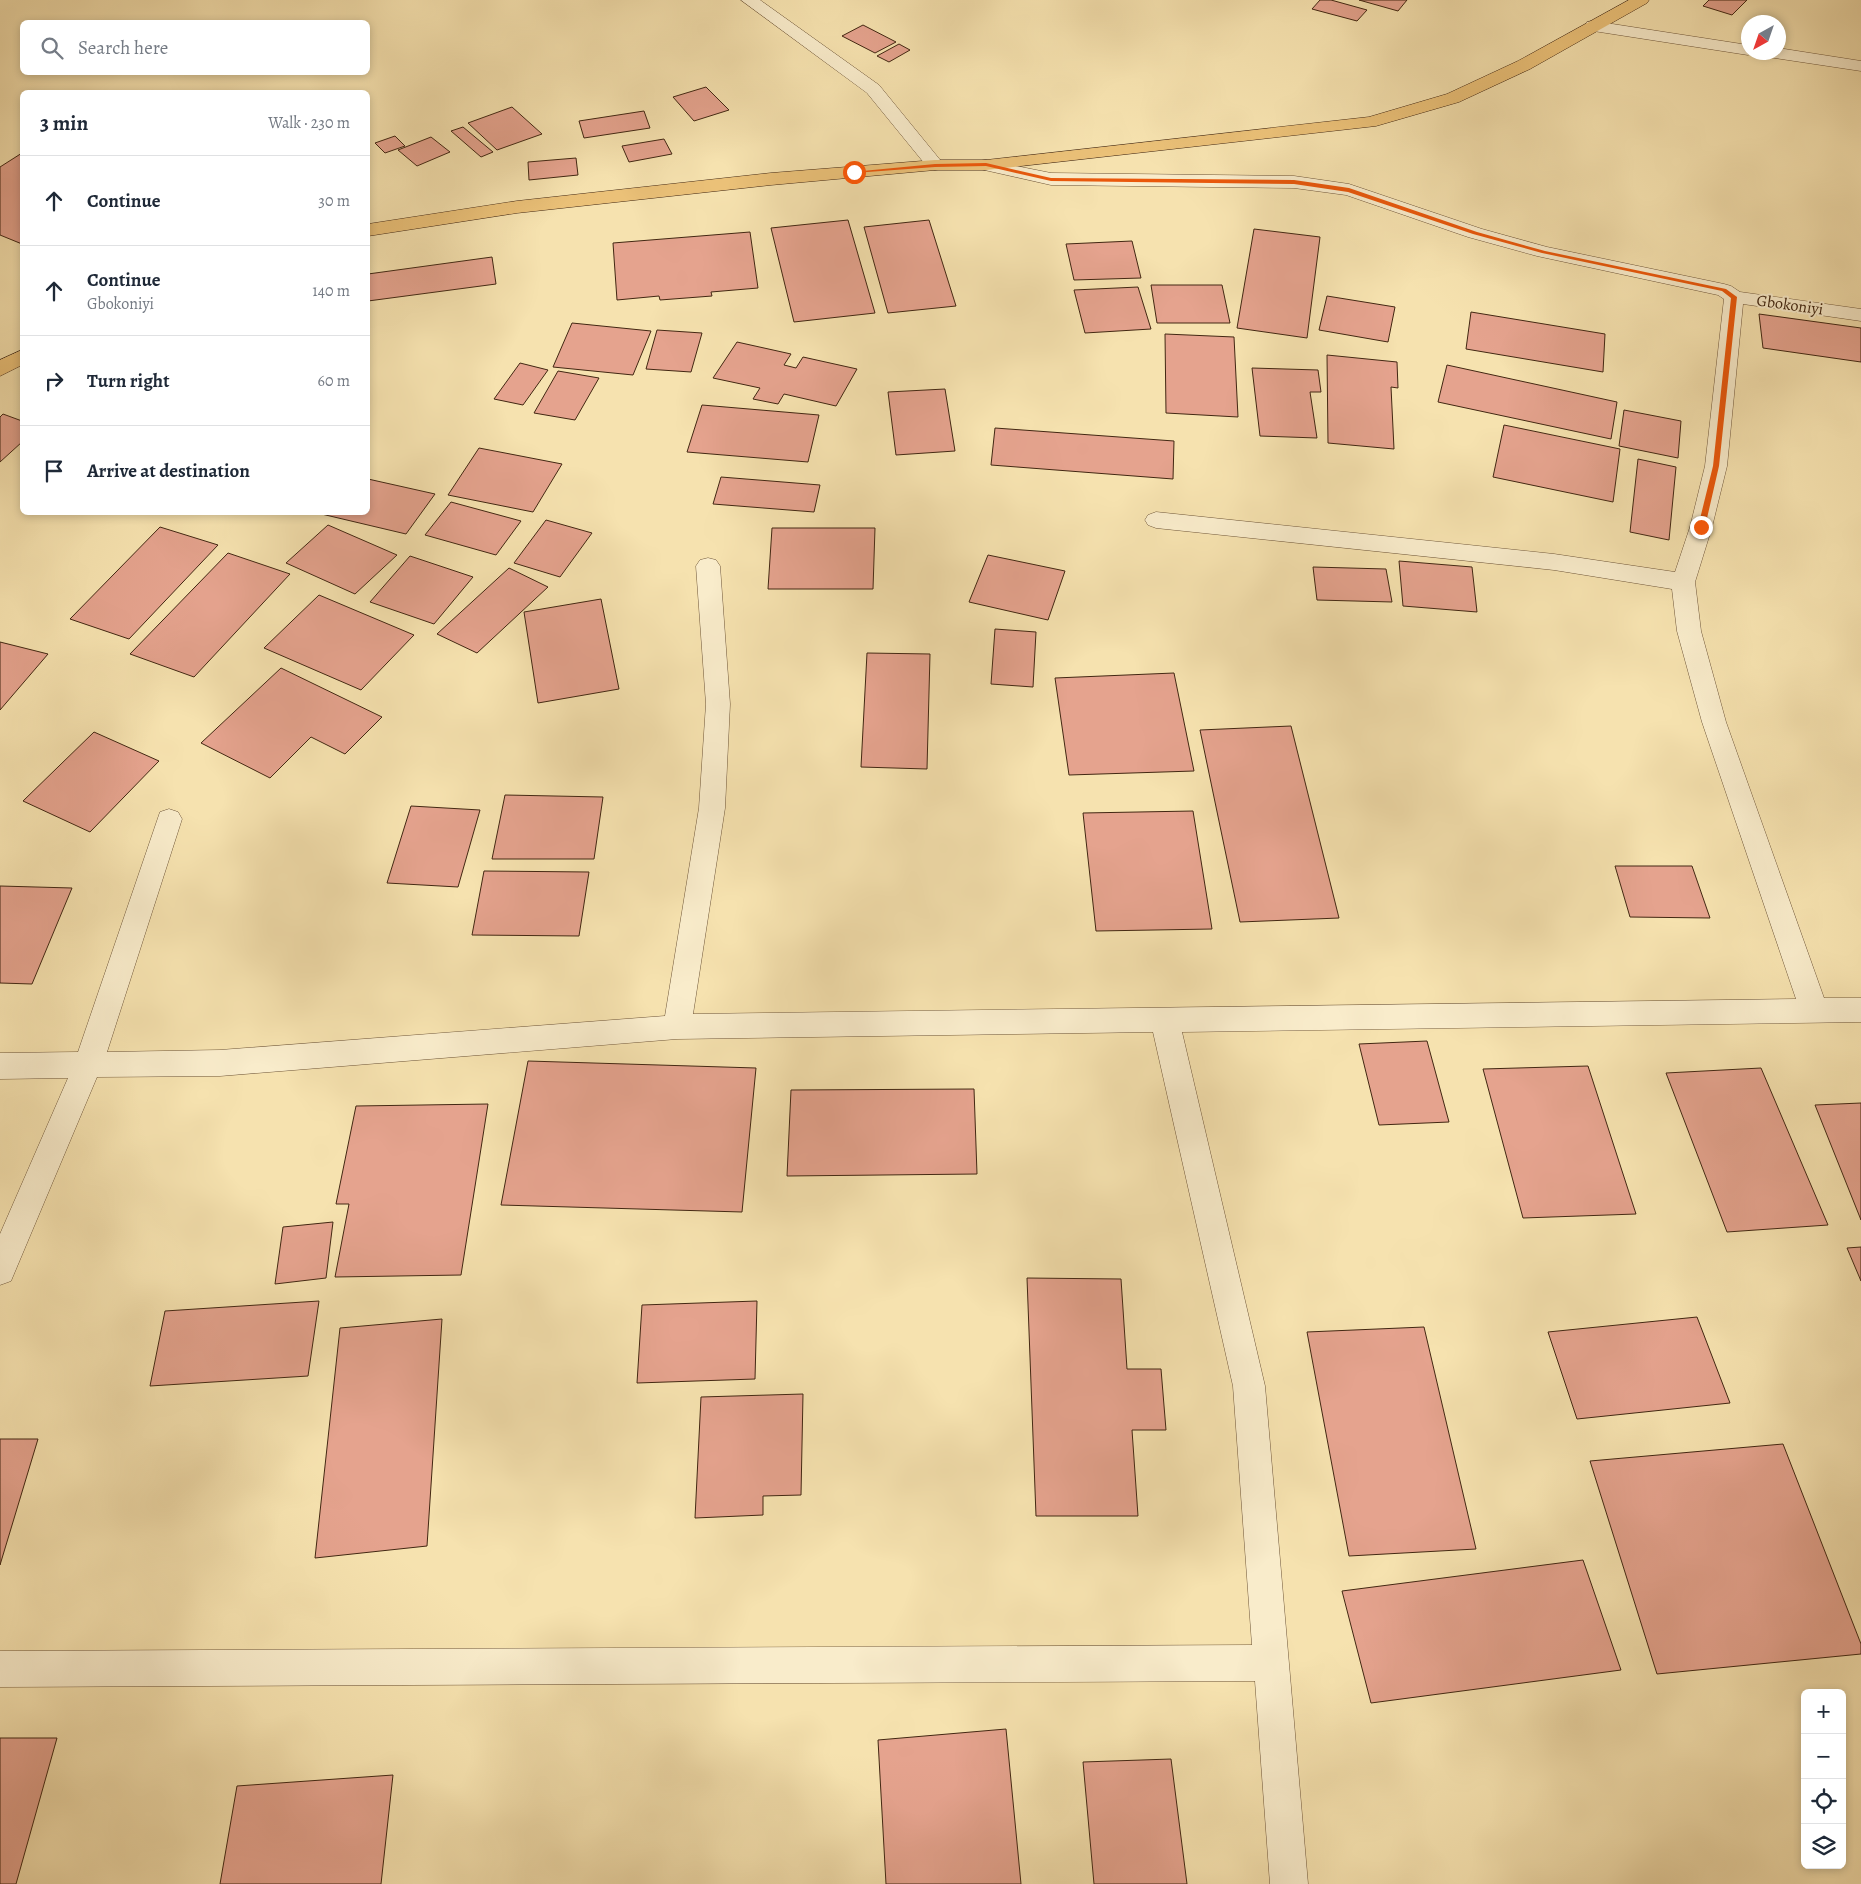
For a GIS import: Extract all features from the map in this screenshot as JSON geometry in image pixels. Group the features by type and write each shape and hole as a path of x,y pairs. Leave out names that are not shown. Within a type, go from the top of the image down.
{"main road":[{"path":"370,230 517,207 771,179 935,165 986,165 1370,122 1453,98 1524,65 1641,0"},
{"path":"0,369 20,357"}],"street":[{"path":"749,0 873,89 935,165"},
{"path":"1594,26 1741,49"},
{"path":"1786,55 1861,66"},
{"name":"Gbokoniyi","path":"986,165 1051,179 1294,182 1349,190 1475,233 1535,250 1724,290 1734,297 1861,316"},
{"path":"1734,297 1716,466 1701,527 1682,582 1690,631 1714,722 1816,1012"},
{"path":"1156,520 1554,562 1682,582"},
{"path":"678,1027 712,808 718,704 708,566"},
{"path":"0,1270 88,1065 169,819"},
{"path":"0,1066 220,1063 678,1027 1861,1010"},
{"path":"1165,1021 1249,1386 1289,1884"},
{"path":"0,1669 1270,1664"}],"building":[{"path":"1320,0 1331,0 1367,10 1357,21 1312,9"},
{"path":"1359,0 1407,0 1398,11"},
{"path":"1709,0 1747,0 1732,15 1703,6"},
{"path":"863,25 896,42 875,53 842,36"},
{"path":"899,44 910,50 889,62 877,56"},
{"path":"706,87 729,110 694,121 673,97"},
{"path":"512,107 542,134 497,150 468,123"},
{"path":"644,111 650,128 584,138 579,121"},
{"path":"463,127 493,152 481,157 451,131"},
{"path":"395,136 405,146 385,153 375,143"},
{"path":"431,137 450,152 417,166 398,150"},
{"path":"664,139 672,154 629,162 622,146"},
{"path":"20,154 20,243 0,235 0,167"},
{"path":"576,158 578,175 529,180 528,162"},
{"path":"848,220 875,313 794,322 771,228"},
{"path":"929,220 956,306 888,313 864,227"},
{"path":"1254,229 1320,237 1307,338 1237,328"},
{"path":"750,232 758,288 711,292 712,296 660,300 659,296 617,300 613,243"},
{"path":"1132,241 1141,278 1074,280 1066,244"},
{"path":"492,257 496,284 370,301 370,274"},
{"path":"1151,285 1222,285 1230,323 1157,323"},
{"path":"1138,287 1151,329 1085,333 1074,290"},
{"path":"1327,296 1395,307 1388,342 1319,330"},
{"path":"1471,312 1605,334 1603,372 1466,349"},
{"path":"1759,314 1861,328 1861,362 1763,348"},
{"path":"572,323 651,331 633,375 553,367"},
{"path":"657,330 702,333 691,372 646,369"},
{"path":"1165,334 1234,337 1238,417 1166,413"},
{"path":"737,342 791,354 784,365 796,368 803,357 857,369 836,406 784,394 778,404 753,399 760,388 713,378"},
{"path":"1327,355 1397,362 1398,388 1391,387 1394,449 1328,443"},
{"path":"520,363 548,370 523,405 494,399"},
{"path":"1447,365 1617,402 1611,439 1438,402"},
{"path":"1252,368 1318,370 1321,392 1310,392 1317,438 1260,436"},
{"path":"558,371 599,378 575,420 534,413"},
{"path":"945,389 955,451 896,455 888,392"},
{"path":"702,405 819,415 808,462 687,452"},
{"path":"1624,410 1681,421 1678,458 1619,446"},
{"path":"3,414 20,420 20,444 0,462 0,417"},
{"path":"1504,425 1620,449 1613,502 1493,477"},
{"path":"995,428 1174,441 1173,479 991,465"},
{"path":"479,448 562,464 533,512 448,495"},
{"path":"1638,459 1676,467 1669,540 1630,532"},
{"path":"721,477 820,485 814,512 713,504"},
{"path":"370,479 435,494 406,534 326,515 370,515"},
{"path":"451,502 521,521 496,555 425,535"},
{"path":"546,520 592,533 560,577 514,563"},
{"path":"328,525 397,555 355,594 286,563"},
{"path":"160,527 218,545 129,639 70,619"},
{"path":"772,528 875,528 873,589 768,589"},
{"path":"228,553 290,574 194,677 130,654"},
{"path":"988,555 1065,571 1048,620 969,602"},
{"path":"410,556 473,577 434,624 370,602"},
{"path":"1399,561 1472,567 1477,612 1403,606"},
{"path":"1313,567 1386,569 1392,602 1317,600"},
{"path":"509,568 548,587 477,653 437,634"},
{"path":"319,595 414,635 361,690 264,648"},
{"path":"601,599 619,689 538,703 524,612"},
{"path":"995,629 1036,632 1033,687 991,684"},
{"path":"0,642 48,654 0,710"},
{"path":"867,653 930,654 927,769 861,767"},
{"path":"281,668 382,717 345,754 311,737 270,778 201,743"},
{"path":"1174,673 1194,771 1069,775 1055,678"},
{"path":"1291,726 1339,918 1240,922 1200,730"},
{"path":"94,732 159,761 90,832 23,801"},
{"path":"505,795 603,797 594,859 492,859"},
{"path":"411,806 480,810 458,887 387,883"},
{"path":"1193,811 1212,929 1096,931 1083,813"},
{"path":"1615,866 1692,866 1710,918 1630,917"},
{"path":"484,871 589,872 579,936 472,935"},
{"path":"0,886 72,888 32,984 0,983"},
{"path":"1427,1041 1449,1122 1379,1125 1359,1044"},
{"path":"528,1061 756,1068 742,1212 501,1205"},
{"path":"1588,1066 1636,1214 1523,1218 1483,1069"},
{"path":"1761,1068 1828,1225 1727,1232 1666,1073"},
{"path":"974,1089 977,1174 787,1176 791,1090"},
{"path":"1861,1103 1861,1220 1815,1105"},
{"path":"488,1104 461,1275 335,1277 349,1204 336,1204 356,1106"},
{"path":"333,1222 326,1278 275,1284 283,1227"},
{"path":"1861,1247 1861,1281 1847,1248"},
{"path":"1027,1278 1121,1279 1127,1369 1161,1369 1166,1430 1132,1430 1138,1516 1036,1516"},
{"path":"319,1301 308,1376 150,1386 165,1311"},
{"path":"757,1301 755,1379 637,1383 642,1305"},
{"path":"1697,1317 1730,1403 1577,1419 1548,1332"},
{"path":"442,1319 427,1546 315,1558 340,1328"},
{"path":"1424,1327 1476,1549 1349,1556 1307,1332"},
{"path":"803,1394 801,1495 763,1496 763,1515 695,1518 701,1397"},
{"path":"0,1439 38,1439 0,1565"},
{"path":"1783,1444 1861,1644 1861,1654 1657,1674 1590,1461"},
{"path":"1583,1560 1621,1670 1371,1703 1342,1591"},
{"path":"1006,1729 1021,1884 886,1884 878,1740"},
{"path":"0,1738 57,1738 16,1884 0,1884"},
{"path":"1171,1759 1187,1884 1094,1884 1083,1762"},
{"path":"393,1775 381,1884 220,1884 237,1786"}],"route":[{"path":"854,172 935,165 986,165 1051,179 1294,182 1349,190 1475,233 1544,252 1724,290 1734,297 1716,466 1701,527"}]}
